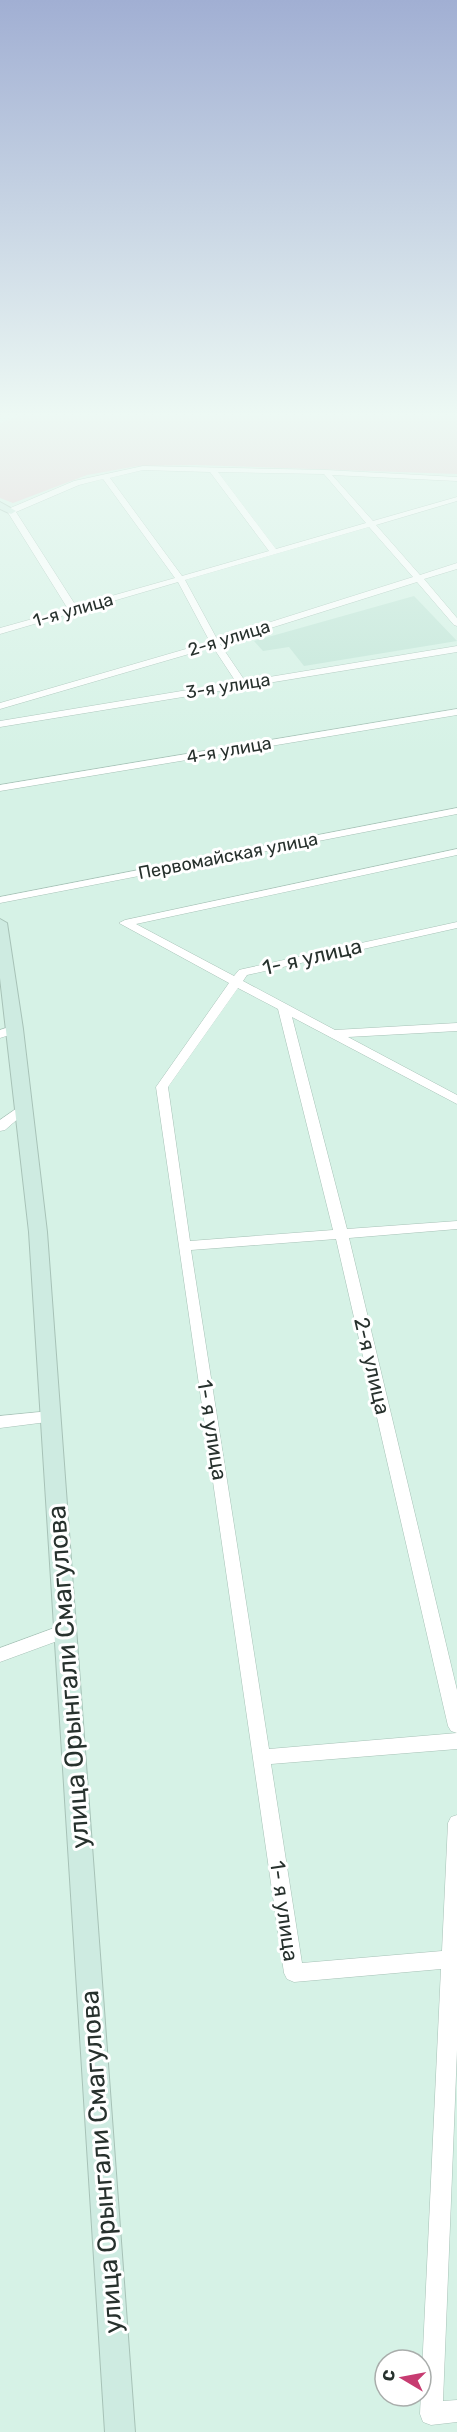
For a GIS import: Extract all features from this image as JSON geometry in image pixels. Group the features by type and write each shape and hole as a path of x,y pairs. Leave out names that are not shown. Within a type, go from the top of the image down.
{"main road":[{"name":"улица Орынгали Смагулова","path":"0,924 8,1032 23,1108 38,1232 120,2432"}],"street":[{"path":"20,526 73,609"},
{"path":"142,526 180,579 215,643 242,684"},
{"path":"255,526 274,552"},
{"name":"1-я улица","path":"0,631 363,526"},
{"path":"374,526 457,623"},
{"name":"2-я улица","path":"0,706 215,643 457,566"},
{"name":"3-я улица","path":"0,723 457,649"},
{"name":"4-я улица","path":"0,788 457,712"},
{"name":"Первомайская улица","path":"0,900 457,811"},
{"path":"457,852 125,923 457,1100"},
{"name":"1- я улица","path":"451,1959 294,1972 162,1088 243,972 457,925"},
{"name":"2-я улица","path":"283,1006 341,1233 457,1726"},
{"path":"335,1034 457,1027"},
{"path":"0,1127 23,1108"},
{"path":"184,1246 457,1226"},
{"path":"0,1422 50,1417"},
{"path":"0,1655 65,1631"},
{"path":"262,1757 457,1741"},
{"path":"457,1823 430,2414 457,2411"}],"shaded area":[{"path":"414,596 457,641 304,666 289,647 263,651 254,641"}]}
